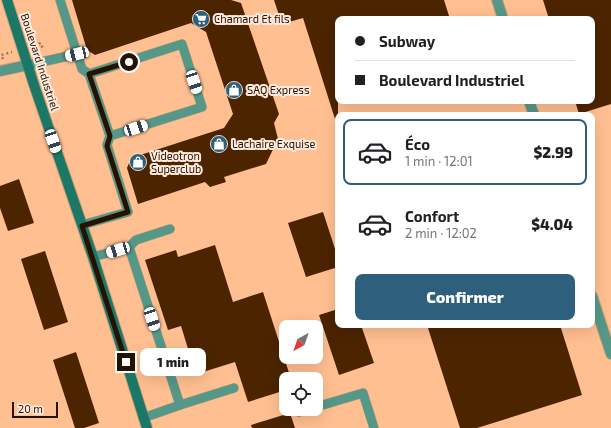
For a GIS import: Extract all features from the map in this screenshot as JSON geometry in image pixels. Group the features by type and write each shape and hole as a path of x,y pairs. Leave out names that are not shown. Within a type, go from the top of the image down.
{"street":[{"name":"Boulevard Industriel","path":"7,0 93,257 147,428"},
{"path":"497,0 502,16"},
{"path":"0,71 28,65"},
{"path":"595,305 611,354"}],"lane":[{"path":"60,0 82,69 89,74 110,136 107,146 128,212 82,226"},
{"path":"89,74 182,44 202,107 110,136"},
{"path":"28,65 77,54"},
{"path":"93,257 129,247 136,240 170,229"},
{"path":"129,247 180,405"},
{"path":"143,418 234,388"},
{"path":"323,405 362,393 374,428"}],"building":[{"path":"72,0 231,0 241,3 279,114 274,123 278,139 266,164 224,177 226,182 210,187 205,182 138,204 127,168 131,158 224,128 233,114 206,32 191,23 95,55 87,50"},
{"path":"274,0 444,0 449,16 335,16 335,104 338,104 338,112 335,112 335,119 303,18 282,24"},
{"path":"543,0 611,0 611,104 585,112 578,112 576,104 595,104 595,16 548,16"},
{"path":"19,179 34,223 8,231 0,208 0,186"},
{"path":"323,212 335,249 335,268 306,277 288,223"},
{"path":"215,245 233,302 263,292 279,342 279,364 286,364 289,372 279,372 279,392 248,402 235,362 203,372 200,363 193,365 181,326 168,330 145,260 176,250 178,257"},
{"path":"45,251 68,322 44,330 21,259"},
{"path":"335,310 335,328 362,328 374,363 339,375 323,327 323,320 321,320 319,315"},
{"path":"428,328 561,328 582,395 477,428 460,428"},
{"path":"76,352 99,423 84,428 75,428 53,360"},
{"path":"280,416 291,416 295,428 252,428 251,425"}],"place":[{"name":"Chamard Et fils","path":"201,19"},
{"name":"SAQ Express","path":"234,90"},
{"name":"Lachaire Exquise","path":"219,144"},
{"name":"Videotron Superclub","path":"138,162"}],"route":[{"path":"126,362 82,226 128,212 107,146 110,136 89,74 129,62"}]}
